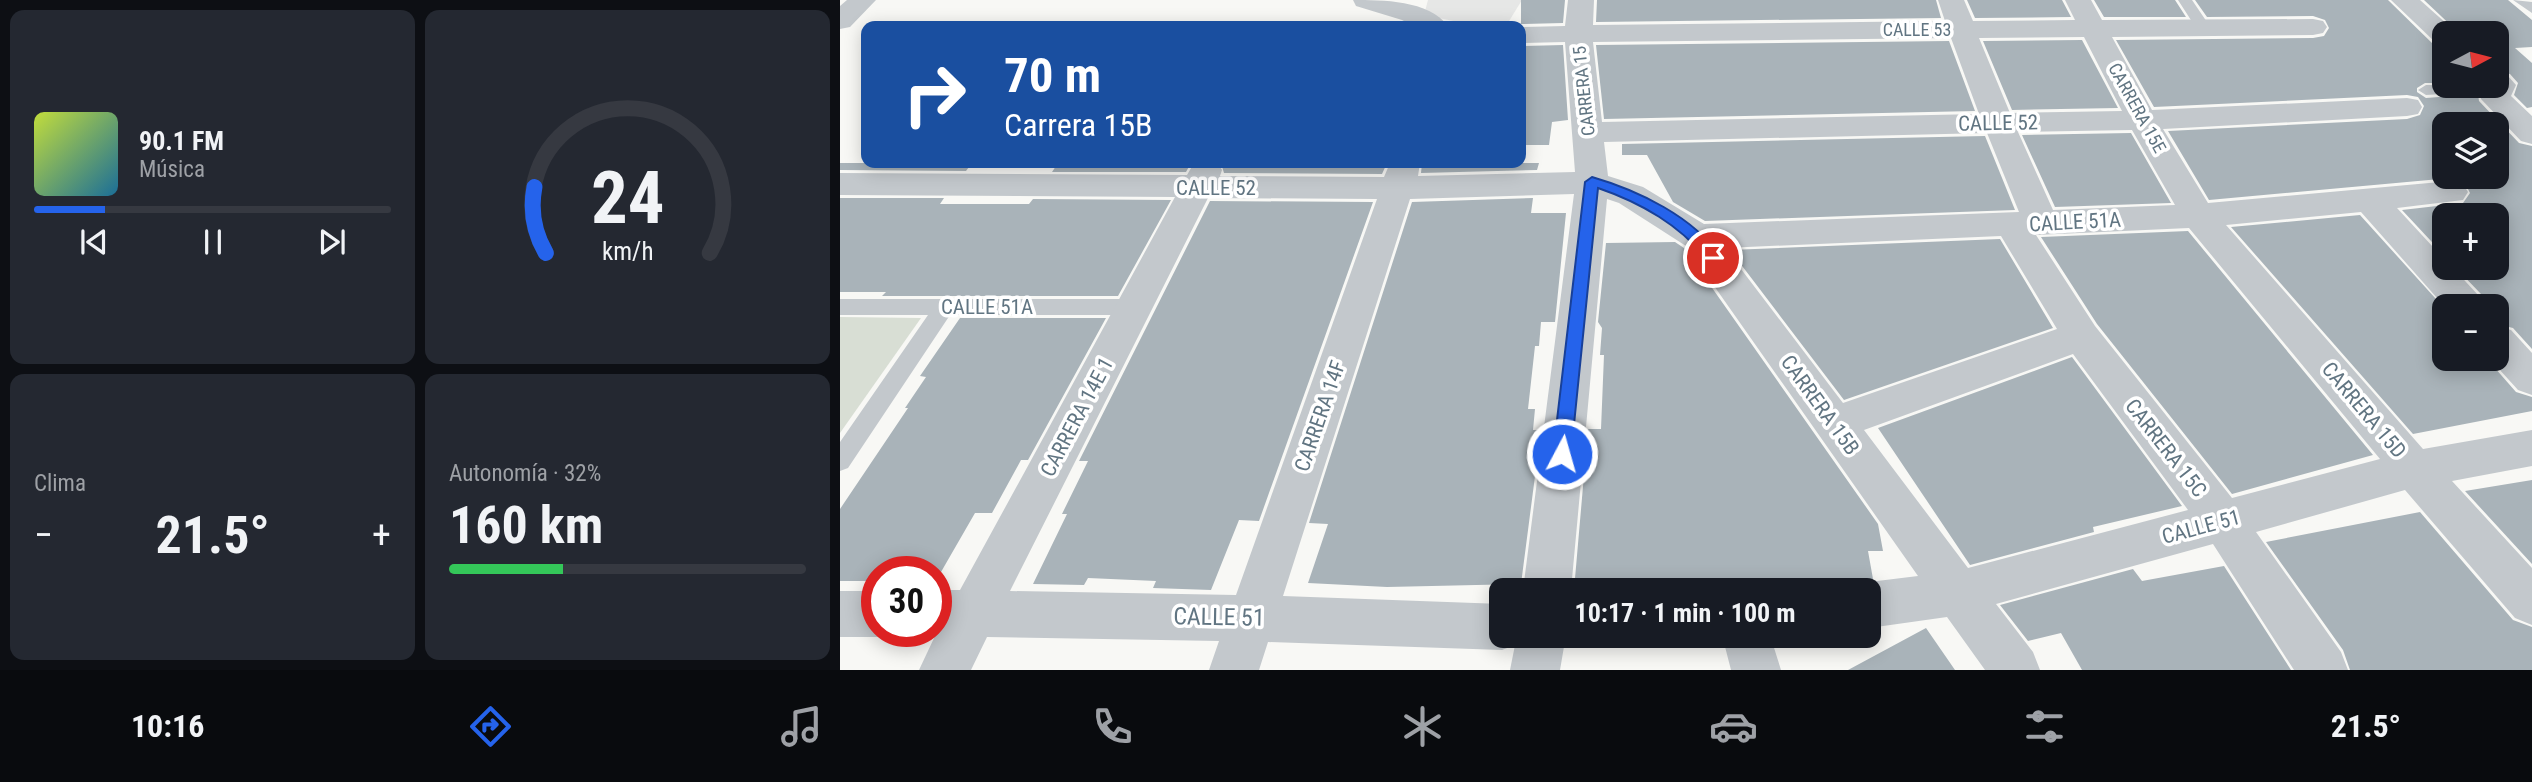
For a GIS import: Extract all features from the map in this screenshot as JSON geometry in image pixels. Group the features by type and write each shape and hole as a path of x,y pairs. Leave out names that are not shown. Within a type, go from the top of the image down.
{"street":[{"path":"840,21 863,0"},
{"path":"1366,0 1412,14 1425,21"},
{"name":"CARRERA 15","path":"1548,578 1592,182 1578,34 1581,0"},
{"path":"1826,0 1833,30"},
{"path":"1951,0 1998,123 2026,224"},
{"name":"CARRERA 15E","path":"2078,0 2142,120 2199,216"},
{"path":"2404,0 2432,25"},
{"name":"CALLE 53","path":"1526,35 1578,34 1706,20 1833,30 2313,27"},
{"path":"840,28 861,29"},
{"path":"2510,85 2532,84"},
{"name":"CALLE 52","path":"1588,132 2142,120 2416,98"},
{"path":"2497,98 2532,134"},
{"name":"CALLE 52","path":"860,177 1037,174 1402,176 1592,182"},
{"name":"CARRERA 14E 1","path":"944,670 955,612 1134,307 1203,175"},
{"name":"CARRERA 14F","path":"1234,670 1402,176"},
{"name":"CARRERA 15B","path":"1592,182 1631,195 1698,237 2015,670"},
{"name":"CALLE 51A","path":"1698,237 2199,216 2451,192"},
{"path":"2369,200 2455,294"},
{"name":"CARRERA 15D","path":"2199,216 2414,469 2532,602"},
{"name":"CARRERA 15C","path":"2026,224 2081,336 2223,521 2323,670"},
{"path":"1834,423 2081,336"},
{"path":"2509,354 2532,379"},
{"name":"CALLE 51","path":"1881,603 1957,593 2414,469 2532,448"},
{"name":"CALLE 51","path":"955,612 1489,626"},
{"path":"840,614 861,614"},
{"path":"1535,670 1539,648"},
{"path":"1750,648 1756,670"}],"lane":[{"path":"2185,0 2203,28"},
{"path":"2520,0 2532,9"},
{"path":"2416,98 2432,95"},
{"name":"CALLE 51A","path":"840,307 1134,307"},
{"path":"840,461 944,307"}],"shaded area":[{"path":"1428,0 1522,0 1509,21 1453,21 1424,15"},
{"path":"840,317 921,318 840,433"}],"building":[{"path":"1521,0 1565,0 1563,23 1526,24 1526,21 1521,21"},
{"path":"1597,0 1936,0 1941,18 1596,22"},
{"path":"1967,0 2062,0 2071,17 1975,18"},
{"path":"2094,0 2175,0 2186,17 2104,17"},
{"path":"2195,0 2388,0 2432,43 2432,83 2425,83 2417,88 2417,92 2426,98 2479,98 2489,112 2432,112 2432,180 2209,200 2168,131 2407,119 2420,115 2424,106 2418,97 2407,95 2154,107 2116,40 2324,36 2329,28 2325,20 2313,16 2207,17"},
{"path":"2424,0 2508,0 2532,20 2532,47 2515,48 2532,63 2532,107 2527,108 2514,95 2518,83 2510,74 2510,21 2446,21"},
{"path":"2082,40 2118,108 2012,110 1983,41"},
{"path":"1949,41 1975,111 1604,119 1596,45"},
{"path":"1563,45 1568,120 1552,122 1549,145 1526,145 1526,46"},
{"path":"2509,132 2519,143 2532,146 2532,349 2509,327 2509,294 2481,294 2468,280 2509,280 2509,203 2463,203 2470,193 2468,189 2509,189"},
{"path":"2131,133 2171,203 2055,207 2022,135"},
{"path":"1985,136 2015,210 1705,221 1673,202 1647,155 1622,155 1622,144"},
{"path":"840,163 861,163 861,168 968,168 966,171 840,170"},
{"path":"1526,163 1539,163 1537,170 1421,173 1422,168 1526,168"},
{"path":"1055,168 1188,168 1186,172 1052,172"},
{"path":"1222,168 1385,168 1382,174 1224,173"},
{"path":"840,198 944,198 940,204 1029,204 1033,199 1171,200 1118,296 882,296 886,292 840,292"},
{"path":"1533,198 1531,213 1566,213 1555,322 1541,322 1539,346 1535,346 1528,409 1535,409 1533,430 1541,430 1522,578 1489,578 1489,585 1387,587 1308,583 1328,524 1309,523 1412,202"},
{"path":"1210,201 1373,202 1259,521 1239,520 1211,590 1153,588 1156,581 1088,578 1084,585 1033,584 1067,514 1062,514 1088,461 1079,461"},
{"path":"2432,207 2432,242 2402,210"},
{"path":"2360,215 2432,295 2432,371 2498,371 2516,392 2532,397 2532,411 2413,434 2231,227"},
{"path":"2188,231 2373,455 2232,494 2097,324 2041,237"},
{"path":"2000,239 2053,328 1844,400 1730,250"},
{"path":"1675,242 1684,248 1878,524 1883,551 1868,551 1873,578 1575,578 1588,429 1601,429 1604,355 1600,355 1602,328 1598,322 1606,243"},
{"path":"960,318 1106,318 1028,460 1021,460 992,513 975,513 950,556 861,556 861,581 840,581 840,509 908,408 905,408 926,377 920,376"},
{"path":"2072,357 2182,506 2093,527 2094,532 1970,565 1878,428"},
{"path":"2532,480 2532,564 2465,491"},
{"path":"2420,512 2513,620 2532,627 2532,670 2350,670 2343,650 2266,542"},
{"path":"2224,566 2291,670 2082,670 2061,633 2028,641 2000,605 2133,569 2142,581"},
{"path":"1926,628 1955,670 1848,670"}],"route":[{"path":"1562,454 1592,182 1631,195 1698,237 1713,258"}]}
